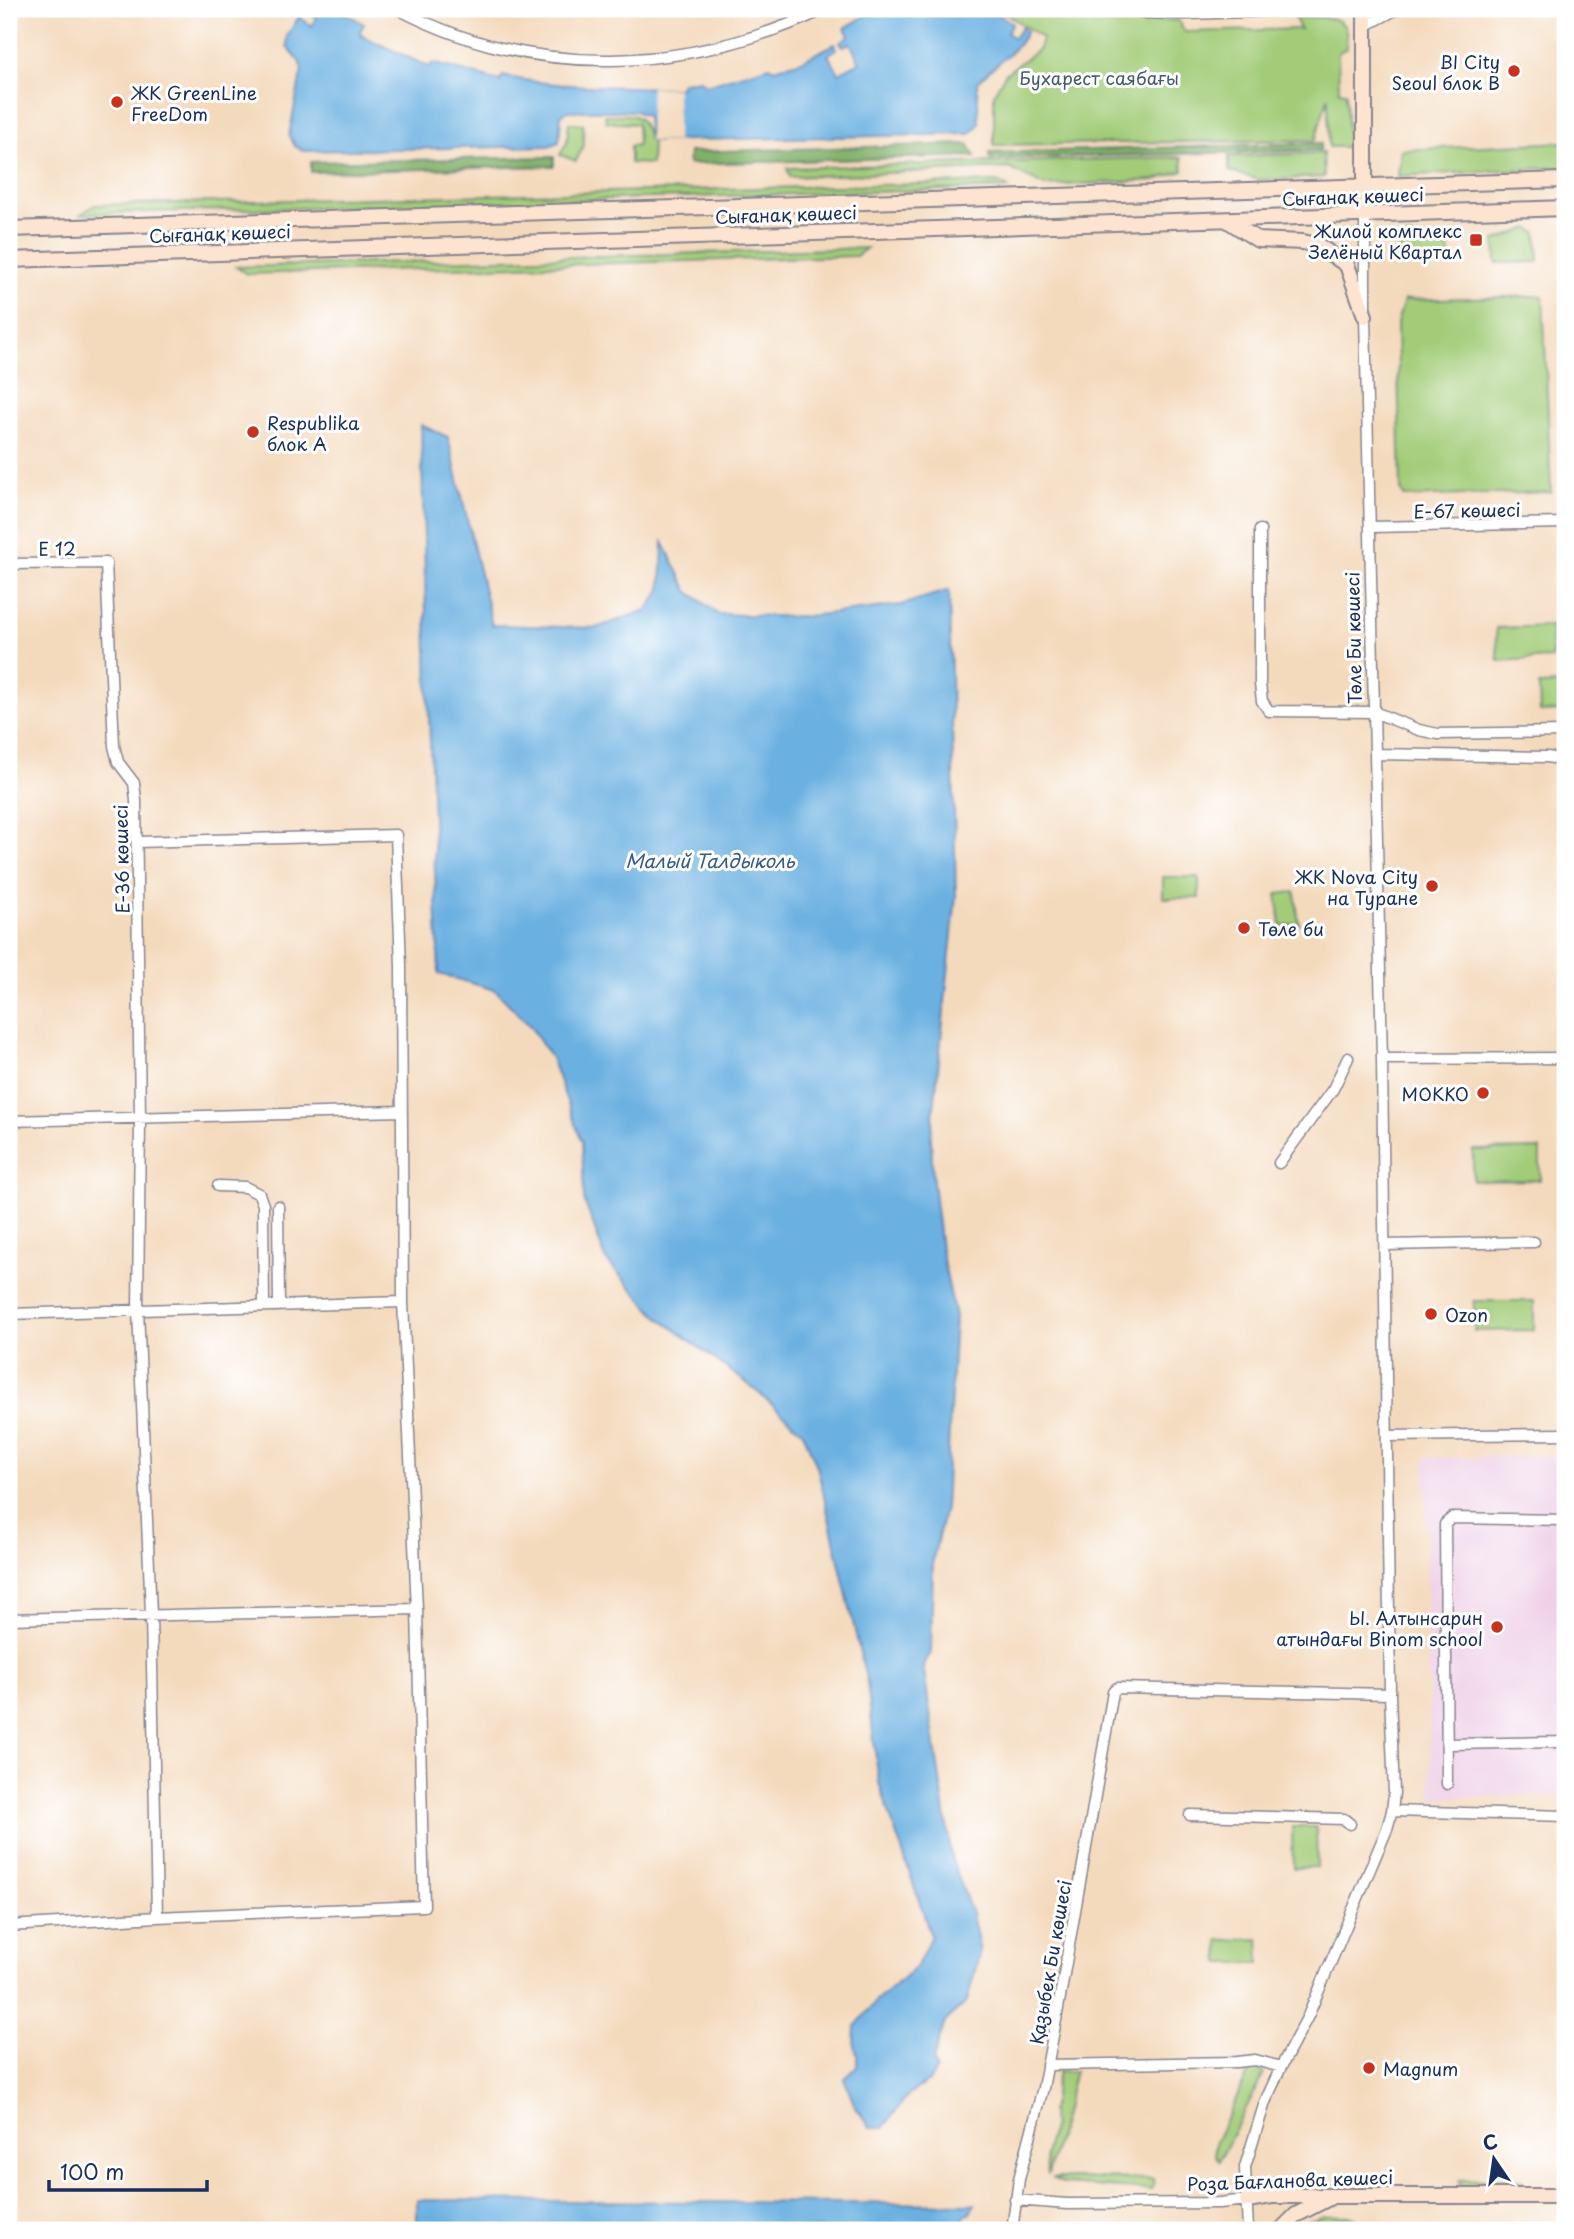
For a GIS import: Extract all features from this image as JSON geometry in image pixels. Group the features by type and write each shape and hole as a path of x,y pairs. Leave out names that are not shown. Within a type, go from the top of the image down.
{"main road":[{"path":"1365,9 1365,215"},
{"name":"Сығанақ көшесі","path":"9,229 1565,180"},
{"name":"Сығанақ көшесі","path":"9,260 1565,208"},
{"path":"1227,220 1258,240 1303,242 1319,246 1347,265 1365,316"},
{"name":"Роза Бағланова көшесі","path":"1247,2200 1272,2196 1565,2196"},
{"path":"1281,2230 1296,2215 1333,2196"}],"street":[{"path":"398,9 461,37 510,51 605,61 664,57 706,50 747,39 825,9"},
{"path":"1130,9 1146,13 1185,14 1350,9"},
{"path":"1365,32 1396,9"},
{"name":"Төле Би көшесі","path":"1281,2067 1308,2016 1387,1829 1394,1793 1390,1694 1382,1059 1365,215"},
{"name":"Е-67 көшесі","path":"1370,527 1565,523"},
{"path":"1260,530 1260,684 1262,701 1269,711 1374,712 1419,730 1438,734 1565,732"},
{"name":"E 12","path":"9,564 106,563"},
{"name":"Е-36 көшесі","path":"106,563 114,746 118,762 134,783 137,842 140,1119 138,1310 150,1614 157,1917"},
{"path":"1375,754 1547,757 1565,760"},
{"path":"9,1926 424,1906 417,1609 402,1302 401,966 397,835 137,842"},
{"path":"1279,1163 1333,1090 1348,1058"},
{"path":"1382,1059 1565,1058"},
{"path":"9,1121 401,1111"},
{"path":"218,1186 245,1187 259,1194 263,1205 264,1306"},
{"path":"278,1206 279,1306"},
{"path":"1385,1245 1534,1242"},
{"path":"9,1314 402,1302"},
{"path":"1387,1436 1565,1434"},
{"path":"1447,1784 1445,1524 1452,1518 1565,1520"},
{"path":"9,1619 417,1609"},
{"name":"Қазыбек Би көшесі","path":"1012,2230 1015,2200 1048,2065 1113,1692 1117,1688 1390,1694"},
{"path":"1448,1744 1559,1742 1565,1739"},
{"path":"1392,1811 1565,1816"},
{"path":"1190,1815 1344,1819 1350,1824"},
{"path":"1048,2065 1237,2063 1255,2060 1281,2067 1265,2102 1245,2166 1248,2230"},
{"name":"Роза Бағланова көшесі","path":"1015,2200 1067,2203 1219,2203 1247,2200"}],"shaded area":[{"name":"Ы. Алтынсарин атындағы Binom school","path":"1565,1456 1565,1795 1431,1798 1425,1458"}],"green space":[{"name":"Бухарест саябағы","path":"999,9 1104,9 1131,18 1178,20 1185,32 1300,29 1295,18 1325,17 1338,21 1346,33 1346,48 1338,53 1339,91 1346,92 1348,147 1329,147 1328,97 1315,140 994,145 994,94 1005,74 1039,49 1042,38"},
{"path":"605,115 630,115 639,119 652,141 651,164 630,163 630,146 638,145 637,124 607,122"},
{"path":"569,123 583,124 584,145 576,161 560,155 567,142"},
{"path":"1565,142 1565,167 1398,176 1401,150"},
{"path":"1321,143 1320,150 990,159 989,153"},
{"path":"968,144 975,156 688,164 689,152"},
{"path":"1323,153 1324,177 1259,180 1229,171 1229,156"},
{"path":"554,157 554,166 311,172 311,162"},
{"path":"1182,157 1183,171 1155,180 1045,186 1009,168 790,177 787,168"},
{"path":"998,182 1008,188 81,214 95,205"},
{"path":"1529,228 1537,233 1539,262 1496,263 1495,241"},
{"path":"1407,237 1447,242 1452,263 1400,264 1400,239"},
{"path":"867,248 856,256 247,274 236,267"},
{"path":"1543,296 1551,492 1404,497 1401,489 1397,323 1404,300"},
{"path":"1551,626 1552,658 1498,661 1496,628"},
{"path":"1565,684 1565,711 1540,712 1539,685"},
{"path":"1163,877 1199,877 1199,898 1163,898"},
{"path":"1295,892 1299,924 1281,926 1277,894"},
{"path":"1540,1149 1540,1180 1473,1181 1473,1150"},
{"path":"1474,1301 1534,1301 1534,1330 1474,1331"},
{"path":"1292,1827 1316,1827 1317,1867 1293,1868"},
{"path":"1259,1939 1260,1963 1220,1963 1219,1940"},
{"path":"1252,2066 1264,2073 1219,2161 1215,2154 1215,2142"},
{"path":"1058,2071 1075,2071 1048,2175 1045,2155 1053,2125 1051,2111"},
{"path":"1052,2178 1153,2179 1154,2185 1150,2190 1064,2184"},
{"path":"1522,2179 1523,2189 1464,2189 1459,2180"},
{"path":"1323,2216 1352,2217 1365,2228 1299,2228 1308,2220"}],"water":[{"path":"339,9 364,24 360,31 362,36 429,67 433,63 500,81 503,76 591,86 679,88 683,82 700,80 706,85 770,66 774,69 801,61 835,44 836,49 828,55 839,73 860,62 850,43 843,46 840,42 849,36 845,28 877,9 990,9 1012,23 1007,33 1014,38 1022,27 1026,32 1017,46 977,83 979,124 970,134 649,141 647,116 635,111 568,111 561,115 559,142 549,146 303,151 295,146 289,135 302,70 299,61 287,47 287,36 299,17 312,26 316,18 306,10"},
{"name":"Малый Талдыколь","path":"421,425 448,437 492,625 596,628 647,610 661,590 663,542 688,591 718,614 800,617 901,605 949,590 956,896 931,1137 941,1249 955,1316 945,1508 933,1559 931,1653 923,1665 952,1860 972,1914 980,1951 967,2002 945,2022 933,2060 936,2070 929,2081 909,2094 883,2128 870,2128 854,2104 844,2078 857,2067 855,2027 875,2002 917,1966 931,1936 879,1783 867,1683 817,1466 803,1432 752,1387 657,1316 606,1260 584,1200 582,1142 551,1058 530,1026 495,990 439,974"},
{"path":"417,2200 975,2204 963,2220 968,2224 966,2230 417,2230"}],"pier":[{"path":"651,87 677,88 677,141 649,141"}],"place":[{"name":"BI City Seoul блок B","path":"1514,71"},
{"name":"ЖК GreenLine FreeDom","path":"117,102"},
{"name":"Жилой комплекс Зелёный Квартал","path":"1476,240"},
{"name":"Respublika блок А","path":"253,432"},
{"name":"ЖК Nova City на Туране","path":"1432,886"},
{"name":"Төле би","path":"1244,928"},
{"name":"МОККО","path":"1483,1093"},
{"name":"Ozon","path":"1431,1314"},
{"name":"Ы. Алтынсарин атындағы Binom school","path":"1497,1627"},
{"name":"Magnum","path":"1369,2068"}]}
